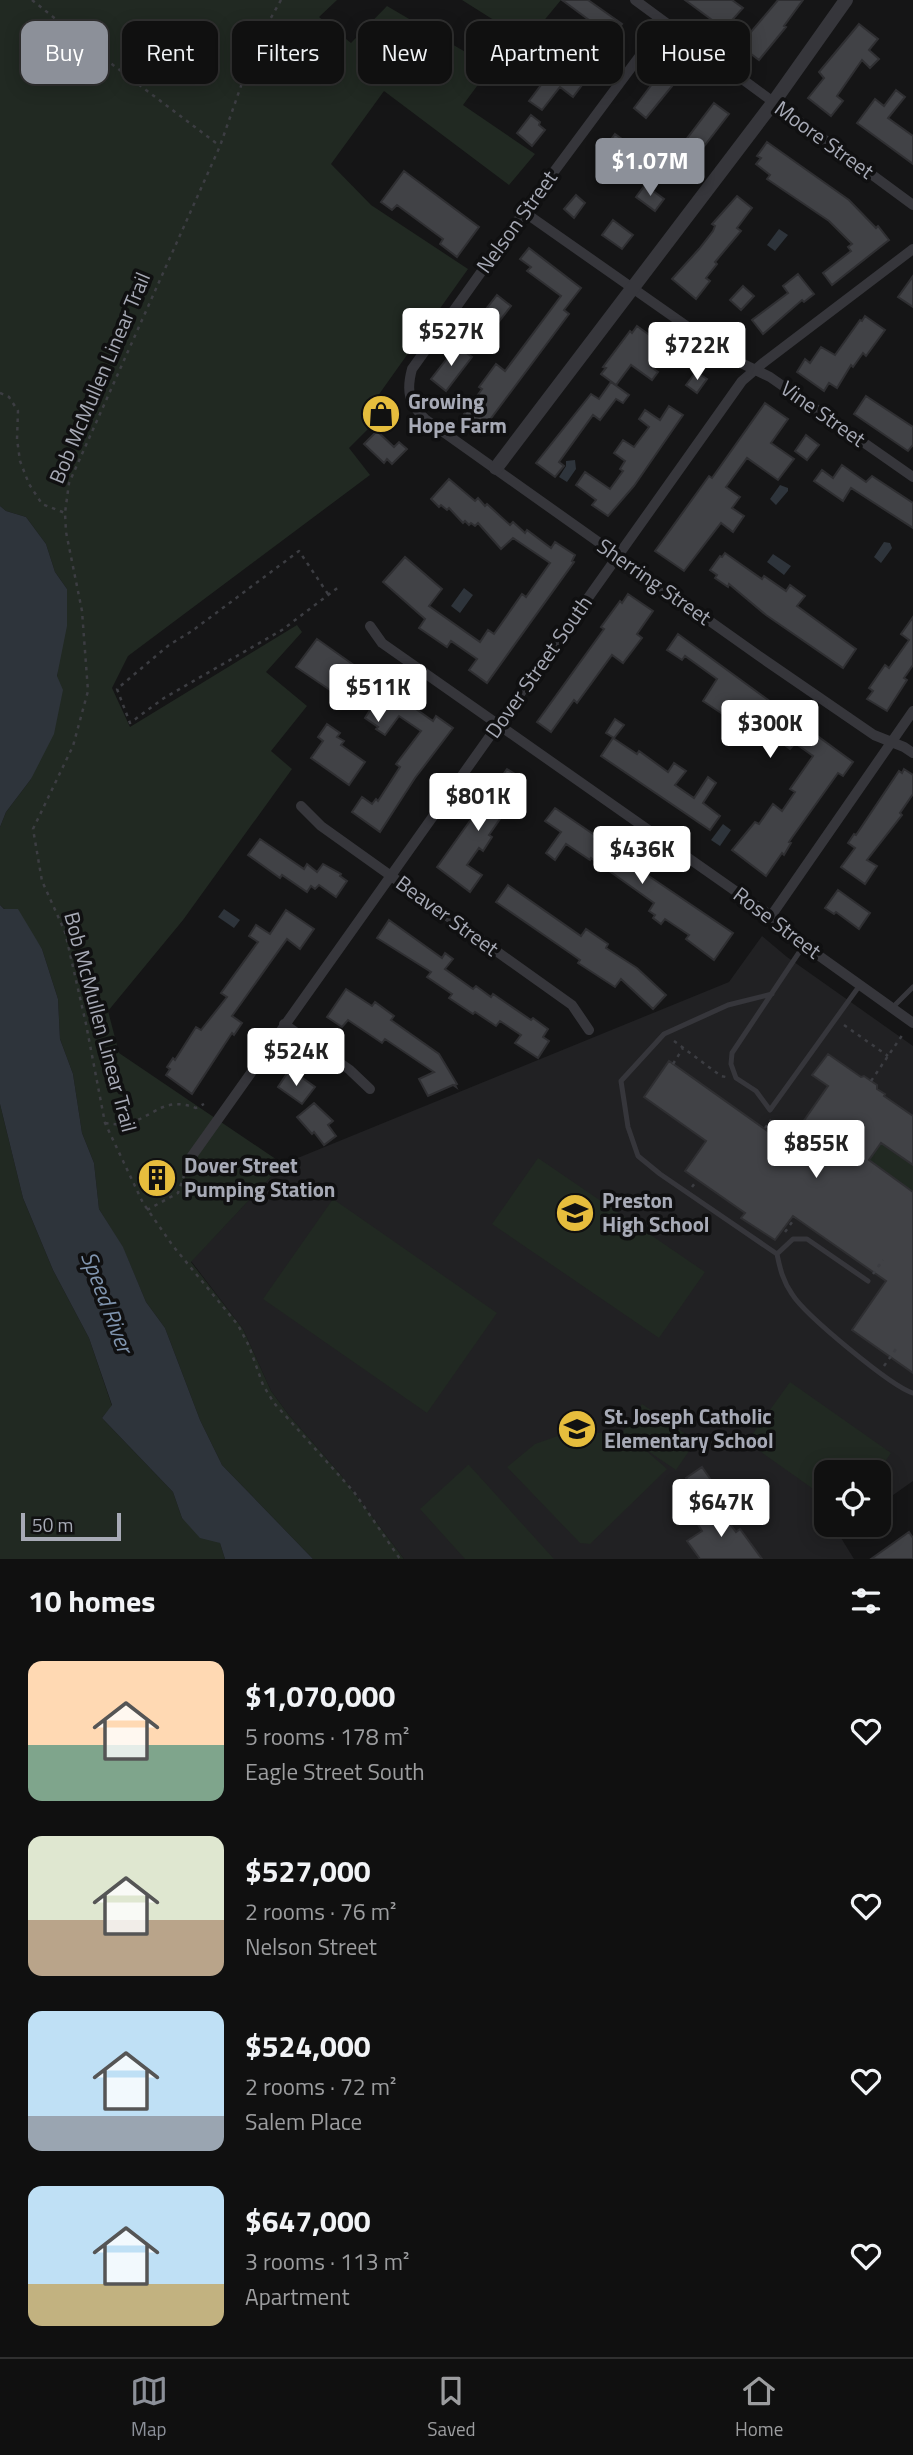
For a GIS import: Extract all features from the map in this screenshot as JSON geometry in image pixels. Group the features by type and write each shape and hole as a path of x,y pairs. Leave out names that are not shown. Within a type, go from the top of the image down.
{"street":[{"name":"Moore Street","path":"635,0 664,21"},
{"path":"496,468 774,103 846,0"},
{"name":"Nelson Street","path":"408,394 412,369 637,60"},
{"name":"Moore Street","path":"748,84 913,205"},
{"name":"Vine Street","path":"524,212 735,360 770,377 913,477"},
{"name":"Dover Street South","path":"187,1163 742,381 913,249"},
{"name":"Sherring Street","path":"408,394 414,408 425,419 840,712 874,735 913,753"},
{"name":"Rose Street","path":"370,626 382,643 771,916 804,945 913,1023"},
{"path":"771,916 913,711"},
{"name":"Beaver Street","path":"301,806 321,827 572,1005 589,1030"},
{"path":"284,1024 350,1070 370,1089"}],"lane":[{"path":"804,945 732,1054 731,1064 736,1078 756,1091 770,1110 860,985"},
{"path":"892,1008 913,987"},
{"path":"772,994 728,1005 664,1034 621,1081 628,1127 638,1156 777,1254 781,1275 793,1297 810,1315 880,1371 913,1393"},
{"path":"777,1254 793,1239 807,1239 868,1281"}],"path":[{"path":"32,0 220,146"},
{"name":"Bob McMullen Linear Trail","path":"281,0 255,46 220,146 69,483 65,513 66,532 82,611 88,691 73,746 33,829 43,881 65,932 105,1123 148,1209 173,1246 238,1325 263,1385 274,1403 354,1492 400,1559"},
{"path":"0,394 9,397 18,411 17,439 20,461 29,484 43,504 65,513"},
{"path":"328,594 299,551 192,631 169,645 117,689 130,723 164,698 282,630 340,586"},
{"path":"836,1018 888,1056"},
{"path":"664,1034 721,1076 736,1078"},
{"path":"871,1081 903,1034"},
{"path":"673,1064 683,1048"},
{"path":"105,1123 132,1123 172,1104 185,1104 196,1108 204,1104"},
{"path":"148,1209 178,1193 187,1163"},
{"path":"868,1281 883,1260"},
{"path":"880,1371 896,1349"}],"shaded area":[{"path":"0,0 337,0 319,17 324,21 232,21 232,84 344,84 344,37 351,43 358,36 358,84 452,84 452,44 466,52 466,84 478,84 463,105 535,154 509,185 384,91 331,164 371,205 468,269 370,407 378,419 349,448 370,475 128,656 112,688 130,727 297,625 302,632 266,672 307,706 271,751 292,769 183,920 108,1011 119,1053 283,1164 191,1262 243,1329 271,1391 340,1474 404,1559 313,1559 222,1465 200,1420 165,1328 146,1302 123,1248 99,1209 94,1163 82,1133 73,1074 60,1039 58,999 42,949 32,934 0,905 0,827 6,812 31,779 57,677 67,589 55,572 46,544 26,517 6,511 0,506"},
{"path":"462,0 561,0 544,21 495,21"},
{"path":"387,6 413,21 372,21"},
{"name":"Preston High School","path":"762,936 787,957 913,1046 913,1481 891,1497 891,1460 814,1460 814,1537 840,1537 854,1559 404,1559 340,1474 271,1391 243,1329 191,1261 283,1164 729,982"},
{"path":"0,1104 23,1198 53,1270 89,1338 112,1406 102,1418 173,1492 182,1518 220,1543 225,1559 0,1559"},
{"path":"881,1143 913,1165 913,1192 869,1161"},
{"path":"538,1158 705,1272 659,1338 492,1224"},
{"path":"333,1199 497,1313 427,1413 263,1299"},
{"path":"790,1382 891,1453 886,1460 814,1460 814,1489 747,1442"},
{"path":"642,1404 696,1441 676,1470 642,1447 667,1469 590,1544 580,1543 507,1467 535,1444 569,1432 606,1433 639,1445 622,1433"},
{"path":"468,1465 554,1559 465,1559 420,1509"}],"water":[{"path":"779,229 788,235 775,251 767,245"},
{"path":"575,460 576,469 567,482 559,477 566,461"},
{"path":"780,485 788,488 788,491 776,505 770,499"},
{"path":"0,506 6,511 26,517 46,544 55,572 67,589 67,626 57,676 63,690 54,734 31,779 6,812 0,827"},
{"path":"884,542 890,543 892,548 881,563 874,557"},
{"path":"773,554 791,566 784,575 767,562"},
{"path":"464,588 473,595 460,613 451,606"},
{"path":"723,824 731,830 720,846 711,840"},
{"name":"Speed River","path":"0,905 4,909 18,909 42,949 58,999 60,1039 73,1074 82,1133 94,1163 99,1209 123,1247 146,1302 165,1328 200,1420 222,1465 313,1559 225,1559 220,1543 200,1538 182,1518 173,1492 102,1418 112,1405 89,1338 53,1270 23,1198 0,1104"},
{"path":"224,909 240,920 234,928 218,917"}],"building":[{"path":"562,0 588,0 618,21 590,21"},
{"path":"685,0 732,0 743,8 733,19 736,21 713,21"},
{"path":"778,0 803,0 784,26 786,27 759,60 750,53 750,31"},
{"path":"859,24 878,39 869,50 879,59 870,68 862,60 837,96 843,101 831,116 808,98 824,78 819,72"},
{"path":"542,84 583,84 573,97 560,87 542,110 529,101"},
{"path":"652,84 674,84 646,118 634,108"},
{"path":"896,90 905,97 888,118 913,136 913,164 857,123 875,99 884,106"},
{"path":"714,103 729,114 678,180 650,159 661,144 675,154"},
{"path":"531,115 545,130 532,146 517,133"},
{"path":"615,134 626,142 614,160 602,152"},
{"path":"767,142 849,200 876,228 878,226 889,240 832,285 823,273 851,251 848,247 852,244 829,221 767,179 770,175 756,164 761,158 757,156"},
{"path":"404,171 479,227 457,257 440,244 443,239 397,205 392,210 381,202"},
{"path":"645,185 664,199 655,211 636,197"},
{"path":"576,195 585,203 574,218 564,209"},
{"path":"737,196 752,208 737,228 741,231 715,262 717,264 706,278 710,281 696,299 672,279 699,249 713,231 715,226 712,224"},
{"path":"613,220 633,235 622,249 602,235"},
{"path":"529,248 581,288 564,310 569,314 483,429 464,414 482,389 479,387 496,364 505,371 561,296 527,271 531,267 520,259"},
{"path":"798,274 814,294 804,302 802,300 763,334 752,320 788,293 783,286"},
{"path":"913,276 913,307 898,297"},
{"path":"743,286 754,296 741,310 730,300"},
{"path":"497,295 511,306 490,333 476,322"},
{"path":"865,316 885,330 866,356 863,353 853,367 851,365 837,388 829,383 824,391 797,372 805,359 810,363 821,347 835,355"},
{"path":"637,326 666,347 651,367 658,372 652,380 631,365 616,385 601,374 606,368 603,367 630,331 632,333"},
{"path":"457,346 472,357 446,391 431,379"},
{"path":"696,372 707,379 697,393 686,385"},
{"path":"611,382 629,395 623,403 616,399 600,420 593,415 559,462 564,466 555,477 536,463 591,394 599,399"},
{"path":"866,396 913,427 913,445 908,451 854,414"},
{"path":"765,403 788,419 771,443 794,459 778,480 747,458 726,487 740,497 732,508 744,516 733,532 721,523 684,571 655,551 709,476 712,478"},
{"path":"669,406 683,415 634,486 608,516 592,505 596,500 576,485 585,472 610,489 623,471 620,469 625,461 614,453 623,440 634,447 649,427 639,419 645,410 660,420"},
{"path":"377,431 394,447 399,442 407,449 392,464 387,459 384,463 364,444"},
{"path":"806,435 819,445 807,460 795,451"},
{"path":"842,465 866,482 872,476 913,503 913,528 851,488 843,501 814,481 822,470 833,478"},
{"path":"449,479 475,501 478,498 485,506 487,504 510,525 513,522 525,533 527,530 551,548 555,542 575,555 572,561 574,562 487,683 469,670 477,659 451,641 447,647 419,628 425,619 383,582 405,557 442,589 429,606 480,642 488,630 494,634 522,594 526,597 550,563 513,538 501,549 478,523 475,526 465,521 463,523 449,508 447,510 441,505 439,507 431,499"},
{"path":"725,553 762,579 764,576 786,591 790,585 805,596 797,606 856,649 843,668 766,615 729,584 728,587 715,578 717,575 710,570"},
{"path":"628,594 653,611 637,634 642,638 623,663 612,655 577,703 574,700 551,732 537,722 604,629 601,627"},
{"path":"913,617 913,665 904,678 907,680 887,711 867,699 873,691 869,688 885,665 889,668 909,640 901,634"},
{"path":"678,634 853,762 843,776 838,773 789,842 791,843 784,855 782,853 766,876 732,850 755,822 759,824 773,804 782,811 795,792 790,789 813,756 795,743 790,749 782,743 783,741 757,722 761,715 745,704 733,721 703,701 717,679 685,656 682,660 667,650"},
{"path":"317,639 433,721 436,716 453,728 415,778 380,832 352,812 362,797 372,804 376,799 378,801 400,767 396,764 421,731 399,716 385,735 365,718 370,710 337,687 333,692 296,667"},
{"path":"615,719 624,725 614,738 606,733"},
{"path":"327,724 340,733 337,737 344,741 341,745 365,762 349,785 311,758 323,741 318,737"},
{"path":"613,738 637,754 639,751 668,772 674,763 686,771 675,785 694,798 708,777 716,783 703,803 720,816 710,830 601,756"},
{"path":"507,769 523,779 499,814 502,816 489,835 492,837 483,851 479,848 467,865 482,875 470,892 437,867"},
{"path":"904,769 913,775 913,794 900,813 902,815 867,860 877,866 865,884 841,867 855,848 848,843 899,771 902,773"},
{"path":"555,808 596,836 594,839 733,933 714,960 686,939 689,935 665,919 661,924 653,918 655,915 649,911 654,903 591,858 590,860 566,844 555,860 546,853 561,832 545,821"},
{"path":"260,839 304,869 307,864 317,872 323,864 341,874 347,881 336,897 319,885 315,889 311,886 307,892 282,875 280,878 248,855"},
{"path":"508,885 581,936 586,929 608,944 606,948 637,968 666,995 653,1009 621,979 615,987 578,963 580,960 496,902"},
{"path":"838,890 870,913 859,929 836,912 834,914 825,908"},
{"path":"286,910 314,929 300,949 287,939 232,1016 242,1023 234,1035 232,1033 192,1094 166,1075 170,1069 167,1067 173,1058 175,1060 196,1027 201,1030 227,997 221,993 258,942 249,936 256,925 270,934"},
{"path":"389,920 442,958 445,953 453,959 445,969 473,989 476,986 491,997 493,994 548,1029 543,1037 549,1041 538,1058 515,1043 521,1035 500,1021 496,1026 449,998 452,994 427,977 431,972 377,938"},
{"path":"346,989 372,1006 375,1002 394,1016 391,1020 439,1054 457,1084 456,1087 453,1085 428,1096 419,1079 434,1072 385,1039 382,1043 348,1020 342,1027 327,1017"},
{"path":"828,1054 877,1085 877,1089 885,1094 884,1096 913,1116 913,1165 881,1143 869,1160 913,1192 913,1373 852,1330 886,1281 793,1216 775,1240 741,1218 745,1213 685,1171 706,1141 644,1097 669,1061 776,1137 787,1121 798,1129 828,1086 812,1075"},
{"path":"288,1072 315,1087 302,1104 278,1087"},
{"path":"314,1103 333,1121 328,1125 336,1136 324,1145 297,1117"},
{"name":"Dover Street Pumping Station","path":"164,1163 172,1184 149,1193 141,1172"},
{"path":"702,1467 711,1480 695,1491 686,1478"},
{"path":"716,1505 736,1532 740,1529 762,1559 700,1559 687,1541 702,1531 697,1523 702,1519 700,1516"},
{"path":"909,1532 913,1538 913,1559 871,1559"}],"place":[{"name":"Growing Hope Farm","path":"381,414"},
{"name":"Dover Street Pumping Station","path":"157,1178"},
{"name":"Preston High School","path":"575,1213"},
{"name":"St. Joseph Catholic Elementary School","path":"577,1429"}]}
